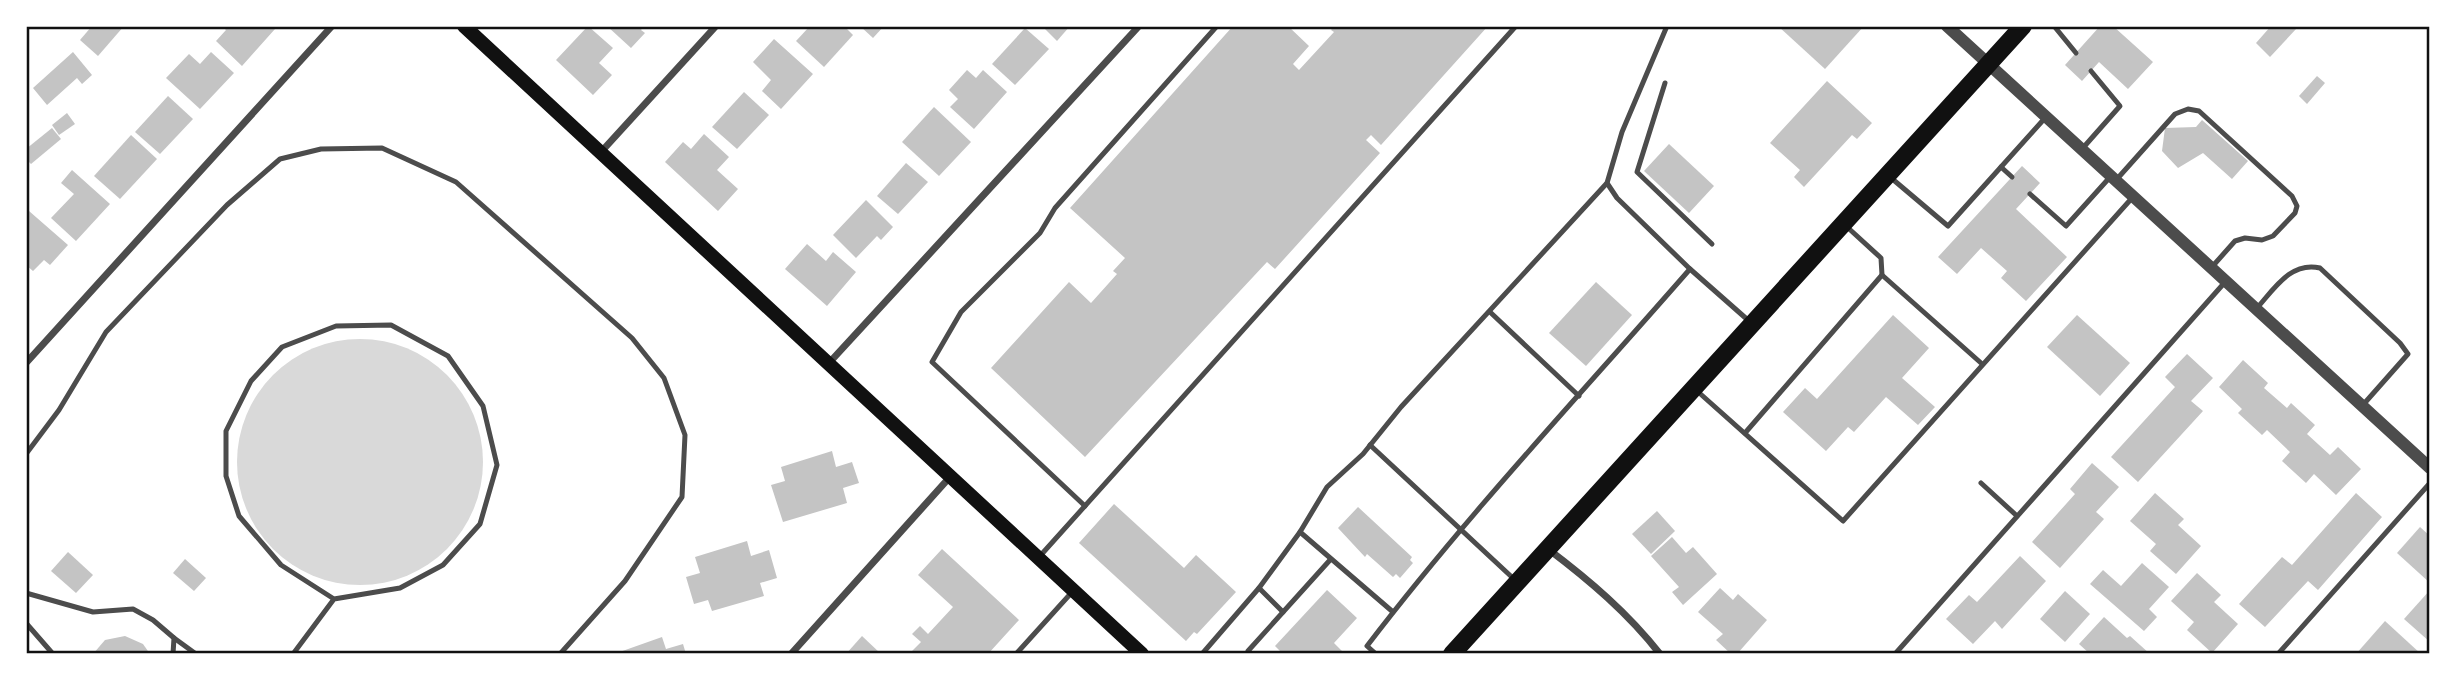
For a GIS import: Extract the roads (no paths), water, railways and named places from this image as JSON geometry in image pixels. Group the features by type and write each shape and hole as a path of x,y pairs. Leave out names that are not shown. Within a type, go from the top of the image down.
{"main road":[{"path":"464,26 1142,654"},
{"path":"1452,654 2023,26"}],"street":[{"path":"26,363 332,26"},
{"path":"600,153 716,26"},
{"path":"829,363 1139,26"},
{"path":"1947,26 2430,468"},
{"path":"790,654 949,478"},
{"path":"1547,549 1590,581 1641,629 1660,654"}],"lane":[{"path":"1086,506 932,362 961,312 1040,233 1055,208 1217,26"},
{"path":"1038,558 1516,26"},
{"path":"1202,654 1259,588 1300,533 1327,487 1370,445 1401,407 1607,183 1622,132 1667,26"},
{"path":"2054,26 2076,53"},
{"path":"2082,149 2120,106 2091,71"},
{"path":"1665,83 1637,172 1712,244"},
{"path":"2030,194 2066,226 2175,114 2188,109 2200,111 2292,196 2297,205 2295,213 2273,236 2262,240 2245,238 2235,241 2211,268"},
{"path":"1888,175 1948,226 2046,116"},
{"path":"26,454 59,410 106,332 227,205 280,159 321,149 382,148 456,182 632,338 664,378 685,435 682,497 625,581 560,654"},
{"path":"2001,167 2012,177"},
{"path":"1607,183 1617,198 1690,269 1752,324"},
{"path":"1694,387 1843,521 1965,387 1981,363 2133,196"},
{"path":"1745,433 1882,275 1881,258 1843,223"},
{"path":"2256,309 2288,273 2308,265 2319,268 2408,354 2362,406"},
{"path":"1376,654 1367,646 1460,529 1690,269"},
{"path":"1882,275 1981,363"},
{"path":"1895,654 2226,281"},
{"path":"1490,312 1579,396"},
{"path":"293,654 334,600 400,588 443,565 480,524 497,466 483,406 448,356 391,325 336,326 282,347 251,381 226,431 226,476 239,516 281,565 334,600"},
{"path":"1370,445 1517,582"},
{"path":"2278,654 2430,483"},
{"path":"1981,484 2017,516"},
{"path":"1300,533 1393,612"},
{"path":"1251,654 1248,651 1330,560"},
{"path":"1259,588 1283,612"},
{"path":"1016,654 1073,591"},
{"path":"26,593 93,612 132,609 153,620 196,654"},
{"path":"26,623 53,654"},
{"path":"173,654 174,638"}]}
